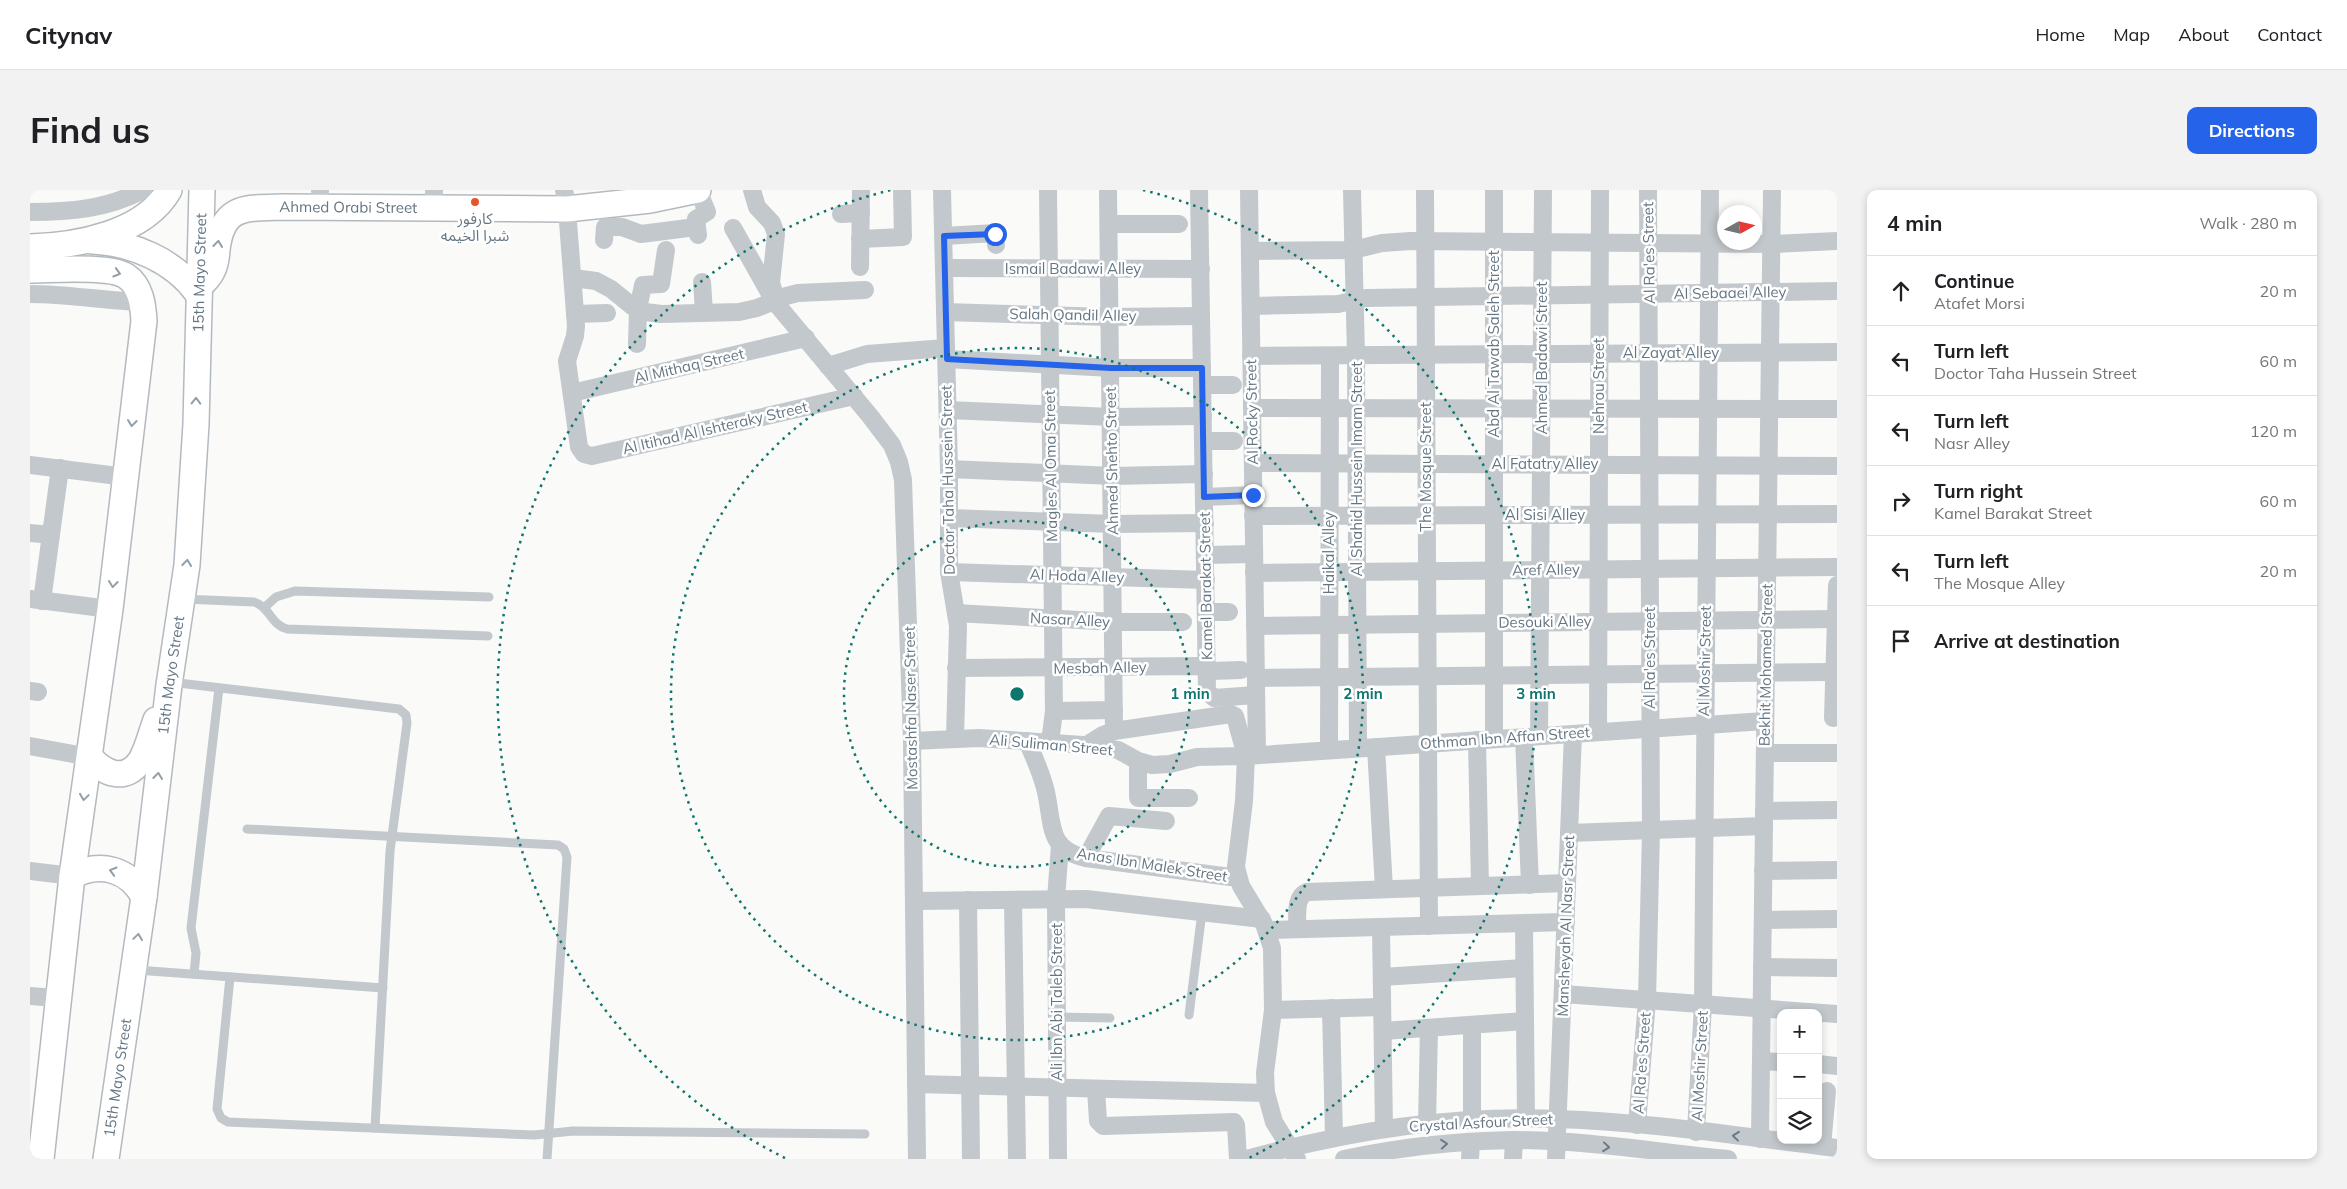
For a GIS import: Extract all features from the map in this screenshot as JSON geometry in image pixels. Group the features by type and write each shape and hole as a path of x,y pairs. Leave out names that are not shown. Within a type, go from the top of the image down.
{"main road":[{"path":"30,247 55,246 86,241 106,235 143,216 160,204 168,190"},
{"name":"15th Mayo Street","path":"106,1159 144,897 170,683 188,565 202,190"},
{"name":"Ahmed Orabi Street","path":"268,190 434,192 565,198 612,207 698,190"},
{"name":"Ahmed Orabi Street","path":"198,290 208,279 214,268 219,232 223,224 237,212 247,209 565,198"},
{"path":"86,241 122,245 160,260 187,279 198,290"},
{"path":"30,270 109,271 121,274 130,280 143,302 144,321 110,610 72,876 58,998 37,1114 41,1159"},
{"path":"90,757 104,772 114,774 125,773 134,768 141,760 170,683"},
{"path":"72,876 91,868 111,869 127,877 144,897"}],"street":[{"path":"30,212 69,212 93,208 116,202 143,190"},
{"path":"604,240 604,228 612,207 640,234 693,232 696,219 707,212 698,190"},
{"path":"752,190 757,207 769,219 776,234 771,283 775,300"},
{"path":"860,267 861,190"},
{"path":"860,239 902,238 902,190"},
{"name":"Doctor Taha Hussein Street","path":"942,190 950,518 949,572 951,593 956,613 955,738"},
{"name":"Magles Al Oma Street","path":"1048,190 1054,711 1050,742"},
{"name":"Ahmed Shehto Street","path":"1108,190 1115,622 1114,732"},
{"name":"Kamel Barakat Street","path":"1199,190 1208,691 1212,697 1251,681"},
{"name":"Al Rocky Street","path":"1249,190 1255,626 1251,681 1251,755"},
{"name":"Al Shahid Hussein Imam Street","path":"1352,190 1353,300 1356,356 1358,748"},
{"name":"The Mosque Street","path":"1425,190 1428,926"},
{"name":"Abd Al Tawab Saleh Street","path":"1480,886 1485,739 1494,676 1494,190"},
{"name":"Ahmed Badawi Street","path":"1530,885 1531,736 1540,675 1543,190"},
{"name":"Nehrou Street","path":"1598,732 1600,190"},
{"name":"Al Ra'es Street","path":"1637,1125 1647,1000 1650,830 1650,243 1648,190"},
{"name":"Al Moshir Street","path":"1696,1132 1703,1004 1706,828 1704,725 1710,190"},
{"name":"Bekhit Mohamed Street","path":"1760,1139 1772,190"},
{"path":"565,198 575,314 575,336 567,361 572,393"},
{"path":"841,214 861,212"},
{"path":"1109,224 1179,224"},
{"name":"Mostashfa Naser Street","path":"733,228 775,300 892,445 899,462 903,480 912,741 917,1159"},
{"path":"944,236 995,233 996,245"},
{"path":"1250,251 1353,250 1382,243 1426,241 1771,244 1837,242"},
{"path":"637,344 638,309 644,284 661,284 666,250"},
{"name":"Ismail Badawi Alley","path":"944,268 1201,269"},
{"path":"573,278 588,279 604,284 627,303 638,309 661,314 739,312 798,293 865,290"},
{"path":"702,282 704,312"},
{"name":"Al Sebaaei Alley","path":"1251,306 1338,304 1353,300 1426,297 1837,291"},
{"path":"30,294 74,295 118,301 143,302"},
{"name":"Salah Qandil Alley","path":"945,312 1201,316"},
{"path":"575,314 607,313"},
{"name":"Al Mithaq Street","path":"572,393 806,338"},
{"name":"Al Zayat Alley","path":"1251,356 1837,352"},
{"path":"828,366 867,354 946,353 1050,365 1111,368 1202,368"},
{"name":"Haikal Alley","path":"1329,750 1330,356"},
{"path":"1202,386 1233,385"},
{"name":"Al Itihad Al Ishteraky Street","path":"572,393 579,447 584,454 592,456 854,396"},
{"path":"1252,408 1837,409"},
{"path":"948,410 1112,417 1203,416"},
{"path":"1203,441 1234,441"},
{"name":"Al Fatatry Alley","path":"1253,463 1837,466"},
{"path":"30,465 126,477"},
{"path":"60,468 51,535 36,600 110,610"},
{"path":"949,469 1113,476 1204,474"},
{"path":"1204,497 1253,495"},
{"name":"Al Sisi Alley","path":"1253,516 1837,514"},
{"path":"950,518 1113,524 1205,523"},
{"path":"30,533 51,535"},
{"path":"1205,555 1254,554"},
{"name":"Aref Alley","path":"1254,572 1837,567"},
{"name":"Al Hoda Alley","path":"949,572 1206,580"},
{"path":"1833,718 1837,585"},
{"path":"1206,612 1229,612"},
{"name":"Nasar Alley","path":"956,613 1053,620 1183,622"},
{"name":"Desouki Alley","path":"1255,626 1766,620 1836,628"},
{"name":"Mesbah Alley","path":"956,668 1202,666 1207,670 1251,681"},
{"path":"1251,681 1358,677 1834,672"},
{"path":"1054,711 1114,710"},
{"path":"1087,745 1102,735 1114,732 1232,714 1235,717 1251,755 1236,857 1238,878 1245,894 1264,924 1272,948 1273,1010 1265,1074 1266,1094 1274,1122 1292,1153"},
{"name":"Othman Ibn Affan Street","path":"1251,755 1765,721"},
{"name":"Mansheyah Al Nasr Street","path":"1557,1151 1573,734"},
{"name":"Ali Suliman Street","path":"912,741 955,738 1087,745 1118,750 1138,761 1161,765 1197,757 1251,755"},
{"name":"Anas Ibn Malek Street","path":"1027,741 1046,791 1053,832 1060,845 1068,852 1086,858 1238,878"},
{"path":"30,746 90,757"},
{"path":"1376,747 1384,889"},
{"path":"1765,753 1837,753"},
{"path":"1138,761 1138,798 1189,798"},
{"path":"1569,833 1706,828 1764,818 1837,810"},
{"path":"1086,858 1109,816 1166,821"},
{"name":"Ali Ibn Abi Taleb Street","path":"1058,1159 1056,899 1060,845"},
{"path":"1763,871 1837,870"},
{"path":"30,871 72,876"},
{"path":"1297,929 1298,902 1304,893 1567,884"},
{"path":"914,901 1091,899 1202,912 1297,929 1566,922"},
{"path":"968,900 972,1159"},
{"path":"1013,900 1017,1159"},
{"path":"1762,920 1837,919"},
{"path":"1524,923 1526,1118"},
{"path":"1381,927 1384,1129"},
{"path":"1762,967 1837,968"},
{"path":"1382,977 1524,968"},
{"path":"1563,994 1837,1014"},
{"path":"30,996 58,998"},
{"path":"1273,1010 1382,1007"},
{"path":"1331,1008 1334,1138"},
{"path":"1383,1031 1525,1021"},
{"path":"1472,1025 1472,1120"},
{"path":"1427,1124 1429,1028"},
{"path":"1761,1061 1777,1062"},
{"path":"1822,1064 1837,1066"},
{"path":"916,1084 1266,1094"},
{"path":"1096,1089 1098,1121 1103,1126 1234,1122 1236,1125 1238,1159"},
{"path":"1827,1091 1831,1112 1830,1147"},
{"name":"Crystal Asfour Street","path":"1247,1159 1292,1153 1334,1138 1384,1129 1472,1120 1526,1118 1558,1118 1637,1125 1830,1147"},
{"path":"1513,1159 1514,1140"},
{"name":"Crystal Asfour Street","path":"1344,1159 1420,1152 1470,1150 1514,1140 1557,1151 1728,1159"}],"lane":[{"path":"265,607 276,597 295,591 488,597"},
{"path":"182,599 254,602 265,607 277,626 287,629 488,636"},
{"path":"170,683 403,712 407,724 392,836 375,1128"},
{"path":"194,974 196,953 191,928 219,688"},
{"path":"247,829 558,846 566,853 547,1159"},
{"path":"1189,1015 1202,912"},
{"path":"133,970 383,988"},
{"path":"230,977 217,1109 221,1118 232,1122 534,1135 573,1131 865,1134"},
{"path":"1057,1017 1110,1018"}],"place":[{"name":"كارفور شبرا الخيمه","path":"475,202"}],"route":[{"path":"995,234 944,236 947,359 1111,368 1202,368 1204,497 1253,495"}]}
